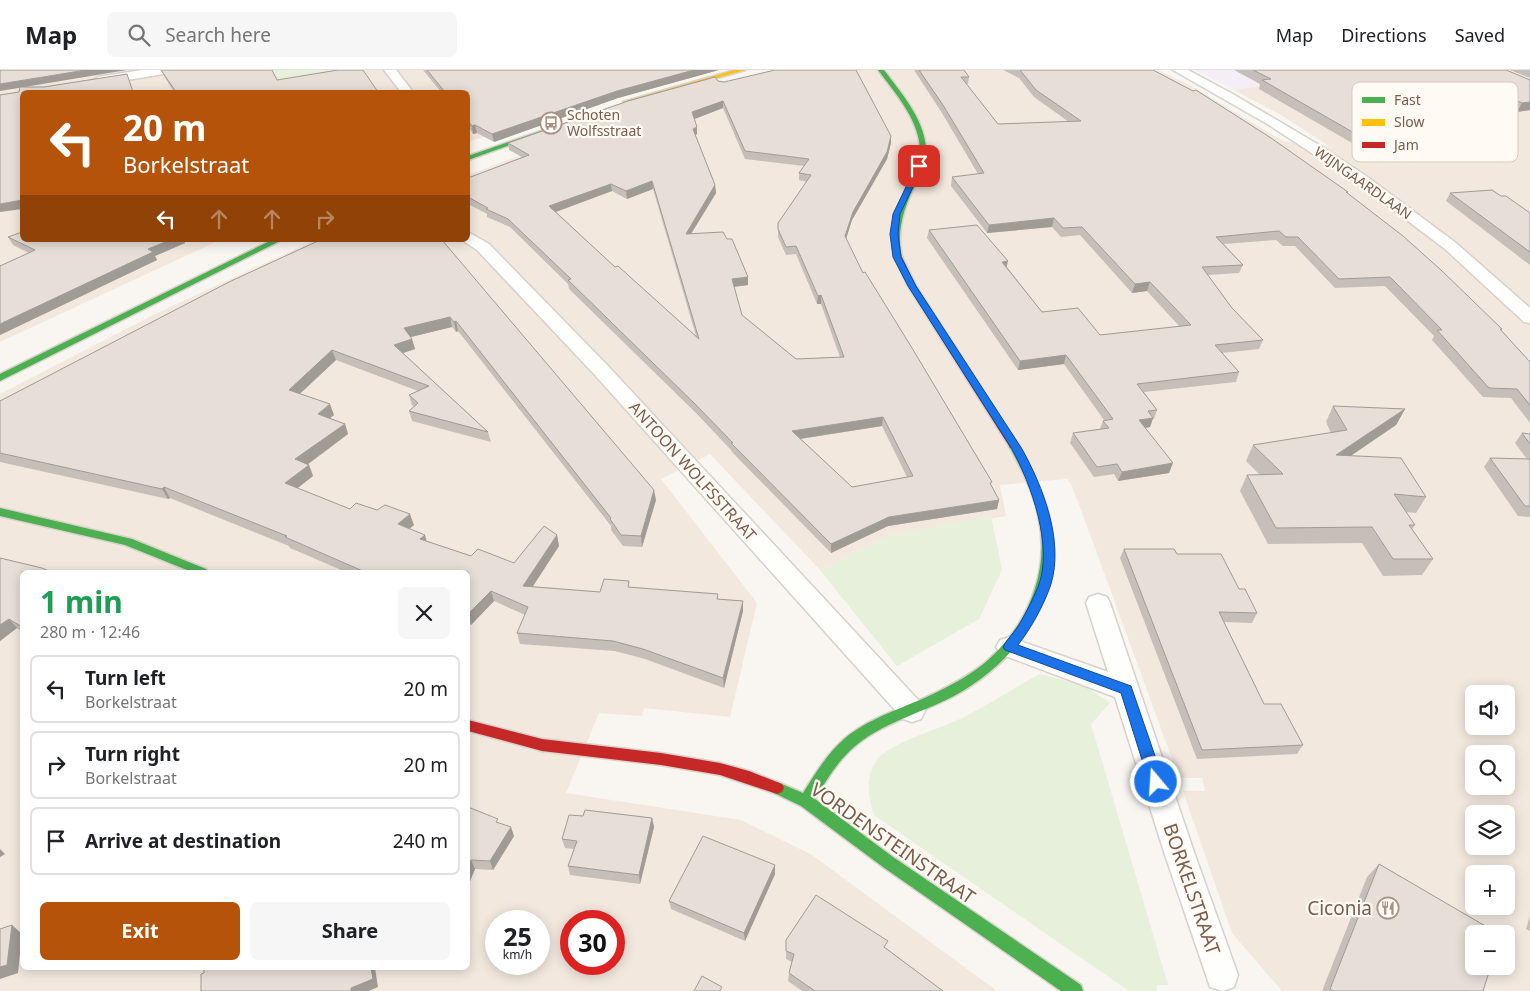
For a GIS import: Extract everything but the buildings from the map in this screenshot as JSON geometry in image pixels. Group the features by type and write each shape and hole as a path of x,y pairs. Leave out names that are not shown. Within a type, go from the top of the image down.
{"street":[{"path":"85,83 163,70"},
{"path":"390,70 405,90"},
{"path":"742,70 683,85 617,108 753,76"},
{"path":"806,801 840,753 857,737 912,711 977,675 1009,647 1024,627 1045,585 1049,561 1045,516 1030,472 912,286 897,257 894,234 897,214 919,166 924,148 920,131 882,70"},
{"name":"WIJNGAARDLAAN","path":"1179,70 1257,112 1402,208 1492,280 1530,318"},
{"path":"470,157 555,128"},
{"name":"ANTOON WOLFSSTRAAT","path":"470,238 483,247 601,370 912,711"},
{"path":"220,255 251,242"},
{"path":"0,378 274,242"},
{"path":"0,512 128,542 197,570"},
{"name":"BORKELSTRAAT","path":"1098,603 1180,855 1222,975"},
{"path":"1009,647 1127,690"},
{"name":"VORDENSTEINSTRAAT","path":"470,727 540,746 707,765 756,779 806,801 888,862 1075,991"}],"shaded area":[{"path":"0,70 708,70 568,109 470,141 470,90 20,90 20,242 216,242 0,342"},
{"path":"808,70 1158,70 1191,86 1283,141 1329,146 1281,115 1234,90 1359,70 1530,70 1530,991 1282,991 1232,933 1183,791 1205,791 1202,778 1179,778 1072,486 1067,479 1000,485 1006,516 892,535 820,570 710,454 661,479 757,603 730,717 644,708 642,716 599,713 566,793 741,820 812,855 997,991 0,991 0,394 153,315 311,242 470,242 470,174 547,145"},
{"path":"1195,70 1327,70 1234,90"}],"green space":[{"path":"273,70 369,70 282,84"},
{"path":"991,516 1002,570 979,619 897,666 820,570 892,535"},
{"path":"1039,674 1084,685 1110,703 1091,724 1168,985 1157,985 1156,991 1129,991 874,815 869,794 869,780 873,766 884,753 905,741 966,716"}],"traffic: fast":[{"path":"881,70 913,116 923,147 923,155 917,174 902,206 896,226 895,236 898,257"},
{"path":"470,157 543,132"},
{"path":"0,378 274,242"},
{"path":"806,801 831,763 849,743 869,729 965,684 1005,652 1027,620 1043,584 1048,546 1044,516 1038,495 1014,446"},
{"path":"0,512 128,542 197,570"},
{"path":"777,788 806,801 888,862 1075,991"}],"traffic: slow":[{"path":"626,102 742,70"}],"traffic: jam":[{"path":"898,257 912,286 1014,446"},
{"path":"470,727 542,745 691,763 749,777 777,788"}],"place":[{"name":"Schoten Wolfsstraat","path":"551,123"},
{"name":"Ciconia","path":"1388,908"}],"route":[{"path":"919,166 897,214 894,246 897,257 912,286 1017,449 1030,472 1045,516 1049,561 1045,585 1024,627 1009,647 1127,690 1156,782"}]}
